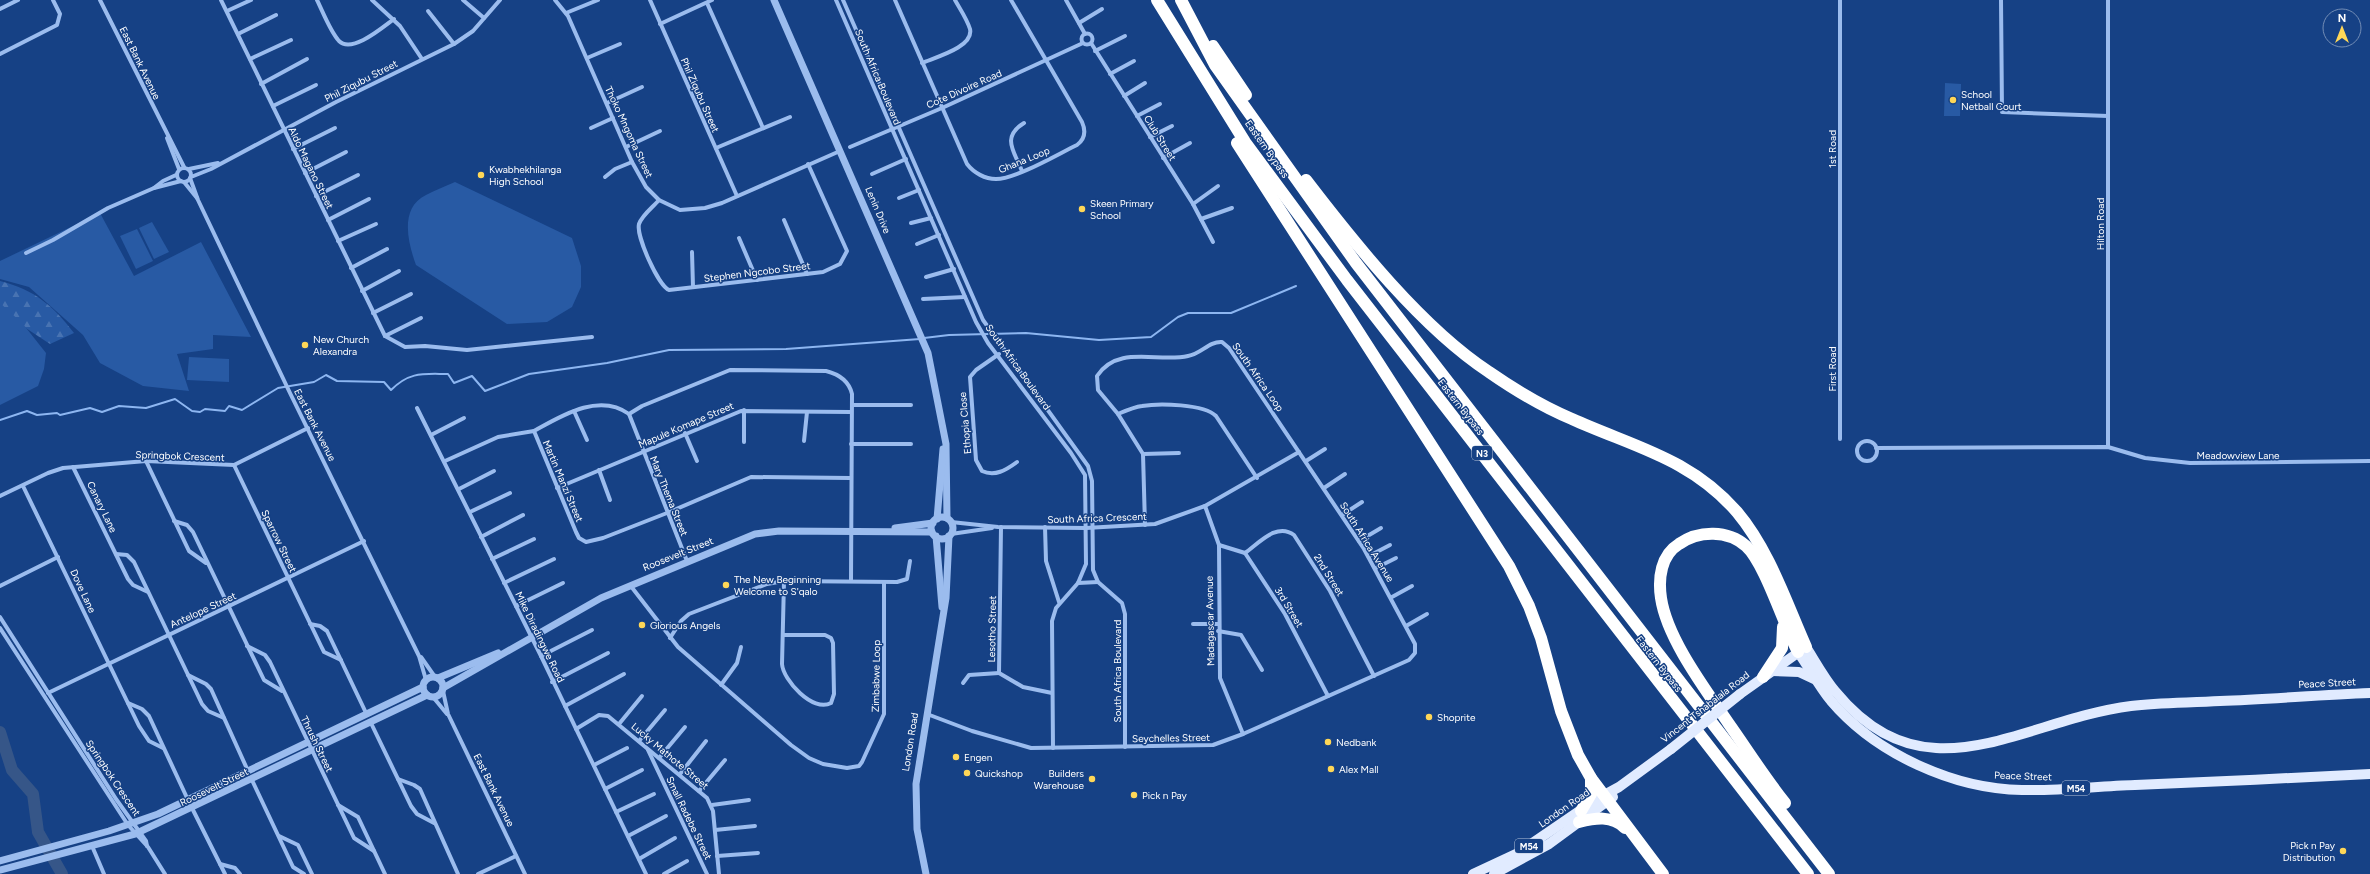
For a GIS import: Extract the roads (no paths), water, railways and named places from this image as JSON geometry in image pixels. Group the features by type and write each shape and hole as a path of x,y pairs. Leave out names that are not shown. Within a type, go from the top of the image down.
{"highway":[{"name":"Eastern Bypass","path":"1157,0 1245,142 1347,280 1808,874"},
{"name":"Eastern Bypass","path":"1181,0 1215,65 1356,263 1829,874"},
{"path":"1181,0 1297,168 1345,229 1414,307 1464,353 1516,390 1571,419 1671,459 1718,492 1752,533 1802,650"},
{"path":"1170,22 1184,56 1208,98 1509,566 1529,606 1572,740 1591,778 1663,874"},
{"path":"1802,650 1780,615 1758,564 1747,547 1738,541 1719,534 1698,535 1677,545 1664,562 1659,579 1661,599 1681,648 1699,680 1792,813 1812,852"},
{"path":"1768,674 1782,648 1783,630 1780,615"},
{"path":"1591,778 1591,794 1580,817 1609,819 1620,824 1632,834"}],"main road":[{"name":"Vincent Tshabalala Road","path":"1607,798 1619,787 1740,694 1802,650"},
{"name":"Peace Street","path":"1802,650 1817,681 1831,701 1850,720 1890,750 1915,763 1955,779 1993,788 2055,790 2370,774"},
{"name":"Peace Street","path":"1802,650 1834,690 1853,710 1870,724 1910,743 1945,749 1979,746 2052,725 2130,706 2370,692"},
{"path":"1768,674 1799,672 1817,681"},
{"name":"London Road","path":"1473,874 1518,853 1580,817 1607,798"},
{"name":"London Road","path":"1494,874 1549,844 1580,817"}],"street":[{"path":"0,9 12,1 18,0"},
{"path":"0,54 57,25 60,14 53,0"},
{"name":"East Bank Avenue","path":"100,0 166,134 184,167"},
{"name":"Aldo Magano Street","path":"221,0 385,336"},
{"path":"226,11 251,0"},
{"path":"317,0 339,41 346,45 355,44 394,19"},
{"path":"372,0 394,19 422,59"},
{"path":"463,0 484,18"},
{"name":"Phil Ziqubu Street","path":"190,177 211,169 218,163 454,44 473,31 500,0"},
{"name":"Thoko Mngoma Street","path":"555,0 566,12 642,182 659,200 680,210 712,206 841,151"},
{"path":"566,12 598,0"},
{"name":"Phil Ziqubu Street","path":"650,0 736,196"},
{"path":"660,24 712,0"},
{"name":"Lenin Drive","path":"774,0 925,343 933,370 944,435"},
{"name":"South Africa Boulevard","path":"836,0 976,322 991,347 1083,471 1086,483 1086,564 1078,583 1060,602 1052,621 1053,748"},
{"name":"South Africa Boulevard","path":"843,0 985,325 1088,466 1092,481 1094,528 1092,563 1098,582 1122,603 1125,614 1125,746"},
{"name":"Ghana Loop","path":"895,0 963,156 971,169 987,178 998,179 1022,171 1077,145 1084,136 1082,122 1045,62 1011,0"},
{"path":"922,63 962,46 969,38 970,29 955,0"},
{"path":"1066,0 1085,34 1081,37 1083,43 1091,43"},
{"name":"1st Road","path":"1840,0 1840,299"},
{"path":"2001,0 2002,112 2108,116"},
{"name":"Hilton Road","path":"2108,0 2108,447"},
{"path":"707,3 763,128"},
{"path":"1079,23 1102,9"},
{"path":"428,11 454,44"},
{"path":"238,34 276,15"},
{"name":"Club Street","path":"1085,34 1091,35 1091,43 1095,51 1193,204 1213,242"},
{"path":"1095,51 1125,36"},
{"path":"250,59 291,40"},
{"name":"Cote Divoire Road","path":"850,147 942,108 1045,62 1083,43"},
{"path":"587,58 620,44"},
{"path":"261,84 307,59"},
{"path":"1110,74 1134,61"},
{"path":"1124,96 1145,83"},
{"path":"272,106 316,85"},
{"path":"607,103 642,87"},
{"path":"1137,116 1160,104"},
{"path":"716,148 790,117"},
{"path":"591,128 614,118"},
{"path":"1022,171 1012,146 1010,136 1015,129 1024,123"},
{"path":"1150,137 1172,126"},
{"path":"293,149 335,128"},
{"path":"626,147 660,131"},
{"name":"East Bank Avenue","path":"166,134 179,169"},
{"path":"1163,158 1190,143"},
{"path":"305,173 346,152"},
{"path":"872,174 906,159"},
{"path":"605,177 615,169 632,162"},
{"name":"Phil Ziqubu Street","path":"189,169 218,163"},
{"name":"Stephen Ngcobo Street","path":"659,200 643,217 639,226 646,252 663,286 669,290 807,274 836,267 843,261 847,251 808,164"},
{"path":"26,253 53,240 108,208 154,188 182,182 190,177 189,169 184,167 179,169 176,175 162,181 154,188"},
{"path":"176,175 182,182"},
{"path":"316,196 358,175"},
{"name":"East Bank Avenue","path":"190,177 198,200 284,381 364,541 419,656 436,678"},
{"name":"East Bank Avenue","path":"182,182 198,200"},
{"path":"1193,204 1218,186"},
{"path":"899,198 919,190"},
{"path":"328,220 369,199"},
{"path":"1201,219 1232,208"},
{"path":"911,223 931,218"},
{"path":"784,220 807,274"},
{"path":"338,242 376,224"},
{"path":"917,244 939,235"},
{"path":"739,238 757,280"},
{"path":"351,268 387,249"},
{"path":"692,252 693,287"},
{"path":"926,277 954,269"},
{"path":"362,291 399,271"},
{"path":"373,314 411,294"},
{"path":"923,299 965,297"},
{"name":"First Road","path":"1840,299 1840,439"},
{"path":"385,336 421,318"},
{"path":"385,336 405,347 426,346 467,350 592,337"},
{"name":"South Africa Loop","path":"1143,454 1118,414 1096,386 1097,376 1109,364 1125,357 1190,356 1213,343 1222,342 1229,348 1299,452"},
{"name":"Ethopia Close","path":"1003,350 976,370 970,377 976,460 982,471 992,473 1003,471 1017,462"},
{"path":"629,414 642,406 734,369 832,372 843,380 850,389 852,405 850,478 851,581"},
{"name":"Martin Manzi Street","path":"629,414 622,410 600,404 574,411 534,431 579,538 586,542 603,538 667,513 751,477 850,478"},
{"path":"852,405 911,405"},
{"path":"1118,414 1148,405 1196,407 1208,410 1216,416 1257,478"},
{"name":"Mike Diradingwe Road","path":"418,408 532,637 552,682 594,765 646,874"},
{"path":"744,410 744,442"},
{"name":"Mapule Komape Street","path":"558,488 685,433 744,410 851,412"},
{"path":"574,411 587,440"},
{"path":"804,441 807,412"},
{"name":"Mary Thema Street","path":"629,414 687,561"},
{"path":"431,435 464,418"},
{"name":"Springbok Crescent","path":"0,496 56,470 73,467 146,461 234,466 308,428"},
{"path":"445,461 498,437 534,431"},
{"path":"685,433 697,462"},
{"path":"944,435 949,520 953,528 950,535 942,538 934,534 944,435"},
{"path":"1866,441 1872,443 1876,448 1876,454 1872,460 1862,459 1858,454 1860,444 1866,441"},
{"path":"851,444 911,444"},
{"name":"Meadowview Lane","path":"1876,448 2108,447 2145,458 2190,463 2370,461"},
{"path":"1306,461 1325,449"},
{"name":"South Africa Crescent","path":"949,520 1000,527 1094,528 1161,523 1205,506 1257,478 1299,452"},
{"name":"South Africa Avenue","path":"1299,452 1369,556 1392,597 1415,644"},
{"path":"1144,525 1143,454 1179,453"},
{"path":"146,461 190,553 207,563"},
{"name":"Sparrow Street","path":"234,466 324,652 341,660"},
{"name":"Canary Lane","path":"73,467 130,582 148,592"},
{"path":"599,470 610,500"},
{"path":"459,488 494,471"},
{"path":"1324,488 1345,474"},
{"name":"Dove Lane","path":"23,486 146,739 163,748"},
{"path":"470,512 510,492"},
{"path":"1342,515 1362,502"},
{"name":"Madagascar Avenue","path":"1205,506 1219,545 1218,631 1220,678 1243,734"},
{"path":"481,537 523,515"},
{"path":"935,521 949,520"},
{"path":"174,521 190,528 266,682 282,691"},
{"name":"Roosevelt Street","path":"0,870 138,833 192,809 370,722 430,696 438,696 443,690 508,650 601,598 742,539 765,532 869,530 935,521"},
{"name":"South Africa Crescent","path":"950,535 1000,527"},
{"name":"Lesotho Street","path":"1000,527 999,673 1023,687 1052,693"},
{"path":"1046,527 1046,561 1060,602"},
{"path":"1359,541 1381,528"},
{"name":"Roosevelt Street","path":"869,530 934,534"},
{"name":"2nd Street","path":"1245,552 1274,532 1286,530 1294,535 1330,590 1374,676"},
{"name":"London Road","path":"934,534 943,613"},
{"name":"London Road","path":"926,874 917,829 915,801 926,714 946,598 950,535"},
{"path":"492,559 534,539"},
{"name":"Antelope Street","path":"48,693 364,541"},
{"path":"1219,545 1245,552"},
{"path":"1369,556 1390,545"},
{"name":"3rd Street","path":"1245,552 1283,609 1328,696"},
{"path":"116,554 127,555 132,559 204,708 224,718"},
{"path":"0,586 58,557"},
{"path":"1376,568 1396,558"},
{"path":"504,583 554,559"},
{"path":"670,638 681,621 689,614 767,584 784,582 884,582 907,579 910,561"},
{"path":"783,635 825,635 831,638 833,643 834,694 830,703 817,705 787,680 782,669 784,582"},
{"name":"Zimbabwe Loop","path":"630,585 670,638 685,654 809,758 823,764 842,768 859,766 866,756 884,714 884,582"},
{"path":"1078,583 1098,582"},
{"path":"516,606 563,583"},
{"path":"1392,597 1412,586"},
{"path":"1406,626 1428,614"},
{"name":"Springbok Crescent","path":"0,617 131,824"},
{"path":"310,624 320,626 327,631 414,810 434,823"},
{"path":"1193,624 1218,624"},
{"name":"Springbok Crescent","path":"0,628 131,824 148,847 164,874"},
{"path":"541,656 592,630"},
{"path":"1218,631 1241,635 1262,670"},
{"name":"Seychelles Street","path":"926,714 1024,746 1053,748 1213,745 1243,734 1374,676 1413,657 1416,648 1415,644"},
{"name":"Thrush Street","path":"247,646 268,658 282,691 354,838 374,851"},
{"path":"721,685 737,663 741,647"},
{"name":"Roosevelt Street","path":"0,862 131,824 188,799 436,678 481,658 508,650"},
{"path":"552,682 608,653"},
{"name":"East Bank Avenue","path":"419,656 424,684"},
{"path":"963,683 969,675 999,673"},
{"path":"565,706 624,674"},
{"path":"188,675 209,687 293,868 304,874"},
{"path":"436,678 443,690"},
{"path":"424,684 430,696"},
{"name":"East Bank Avenue","path":"443,690 448,714 525,874"},
{"name":"East Bank Avenue","path":"430,696 448,714"},
{"path":"619,724 642,696"},
{"path":"128,703 142,709 149,716 192,809 225,874"},
{"path":"639,741 665,710"},
{"name":"Lucky Mathote Street","path":"576,729 601,715 608,716 680,774 712,805"},
{"path":"659,758 685,727"},
{"path":"680,774 706,741"},
{"path":"594,765 627,748"},
{"name":"Small Radebe Street","path":"647,748 707,874"},
{"path":"699,791 725,760"},
{"path":"605,789 642,770"},
{"path":"398,779 420,789 458,874"},
{"path":"616,812 654,794"},
{"path":"719,874 712,805 749,800"},
{"path":"338,805 358,816 385,874"},
{"path":"628,836 666,816"},
{"path":"715,830 755,826"},
{"path":"279,836 298,845 312,874"},
{"path":"639,859 675,838"},
{"path":"92,846 104,874"},
{"path":"717,856 758,853"},
{"path":"478,874 516,856"},
{"path":"664,874 687,862"},
{"path":"220,864 232,867 240,874"}],"waterway":[{"path":"924,338 949,335 1026,333 1099,340 1151,337 1178,317 1188,313 1231,313 1296,286"},
{"path":"0,420 27,411 37,415 57,413 60,415 90,408 102,412 119,406 146,408 175,399 192,411 200,412 205,409 225,411 229,406 242,410 278,388 314,382 326,375 337,381 384,382 391,390 405,379 418,375 448,374 454,383 472,376 485,391 529,374 607,363 669,350 786,349 920,339"},
{"path":"0,732 12,770 33,794 38,832 62,874"}],"place":[{"name":"School Netball Court","path":"1953,100"},
{"name":"Kwabhekhilanga High School","path":"481,175"},
{"name":"Skeen Primary School","path":"1082,209"},
{"name":"New Church Alexandra","path":"305,345"},
{"name":"The New Beginning Welcome to S'qalo","path":"726,585"},
{"name":"Glorious Angels","path":"642,625"},
{"name":"Shoprite","path":"1429,717"},
{"name":"Nedbank","path":"1328,742"},
{"name":"Engen","path":"956,757"},
{"name":"Alex Mall","path":"1331,769"},
{"name":"Quickshop","path":"967,773"},
{"name":"Builders Warehouse","path":"1092,779"},
{"name":"Pick n Pay","path":"1134,795"},
{"name":"Pick n Pay Distribution","path":"2343,851"}]}
